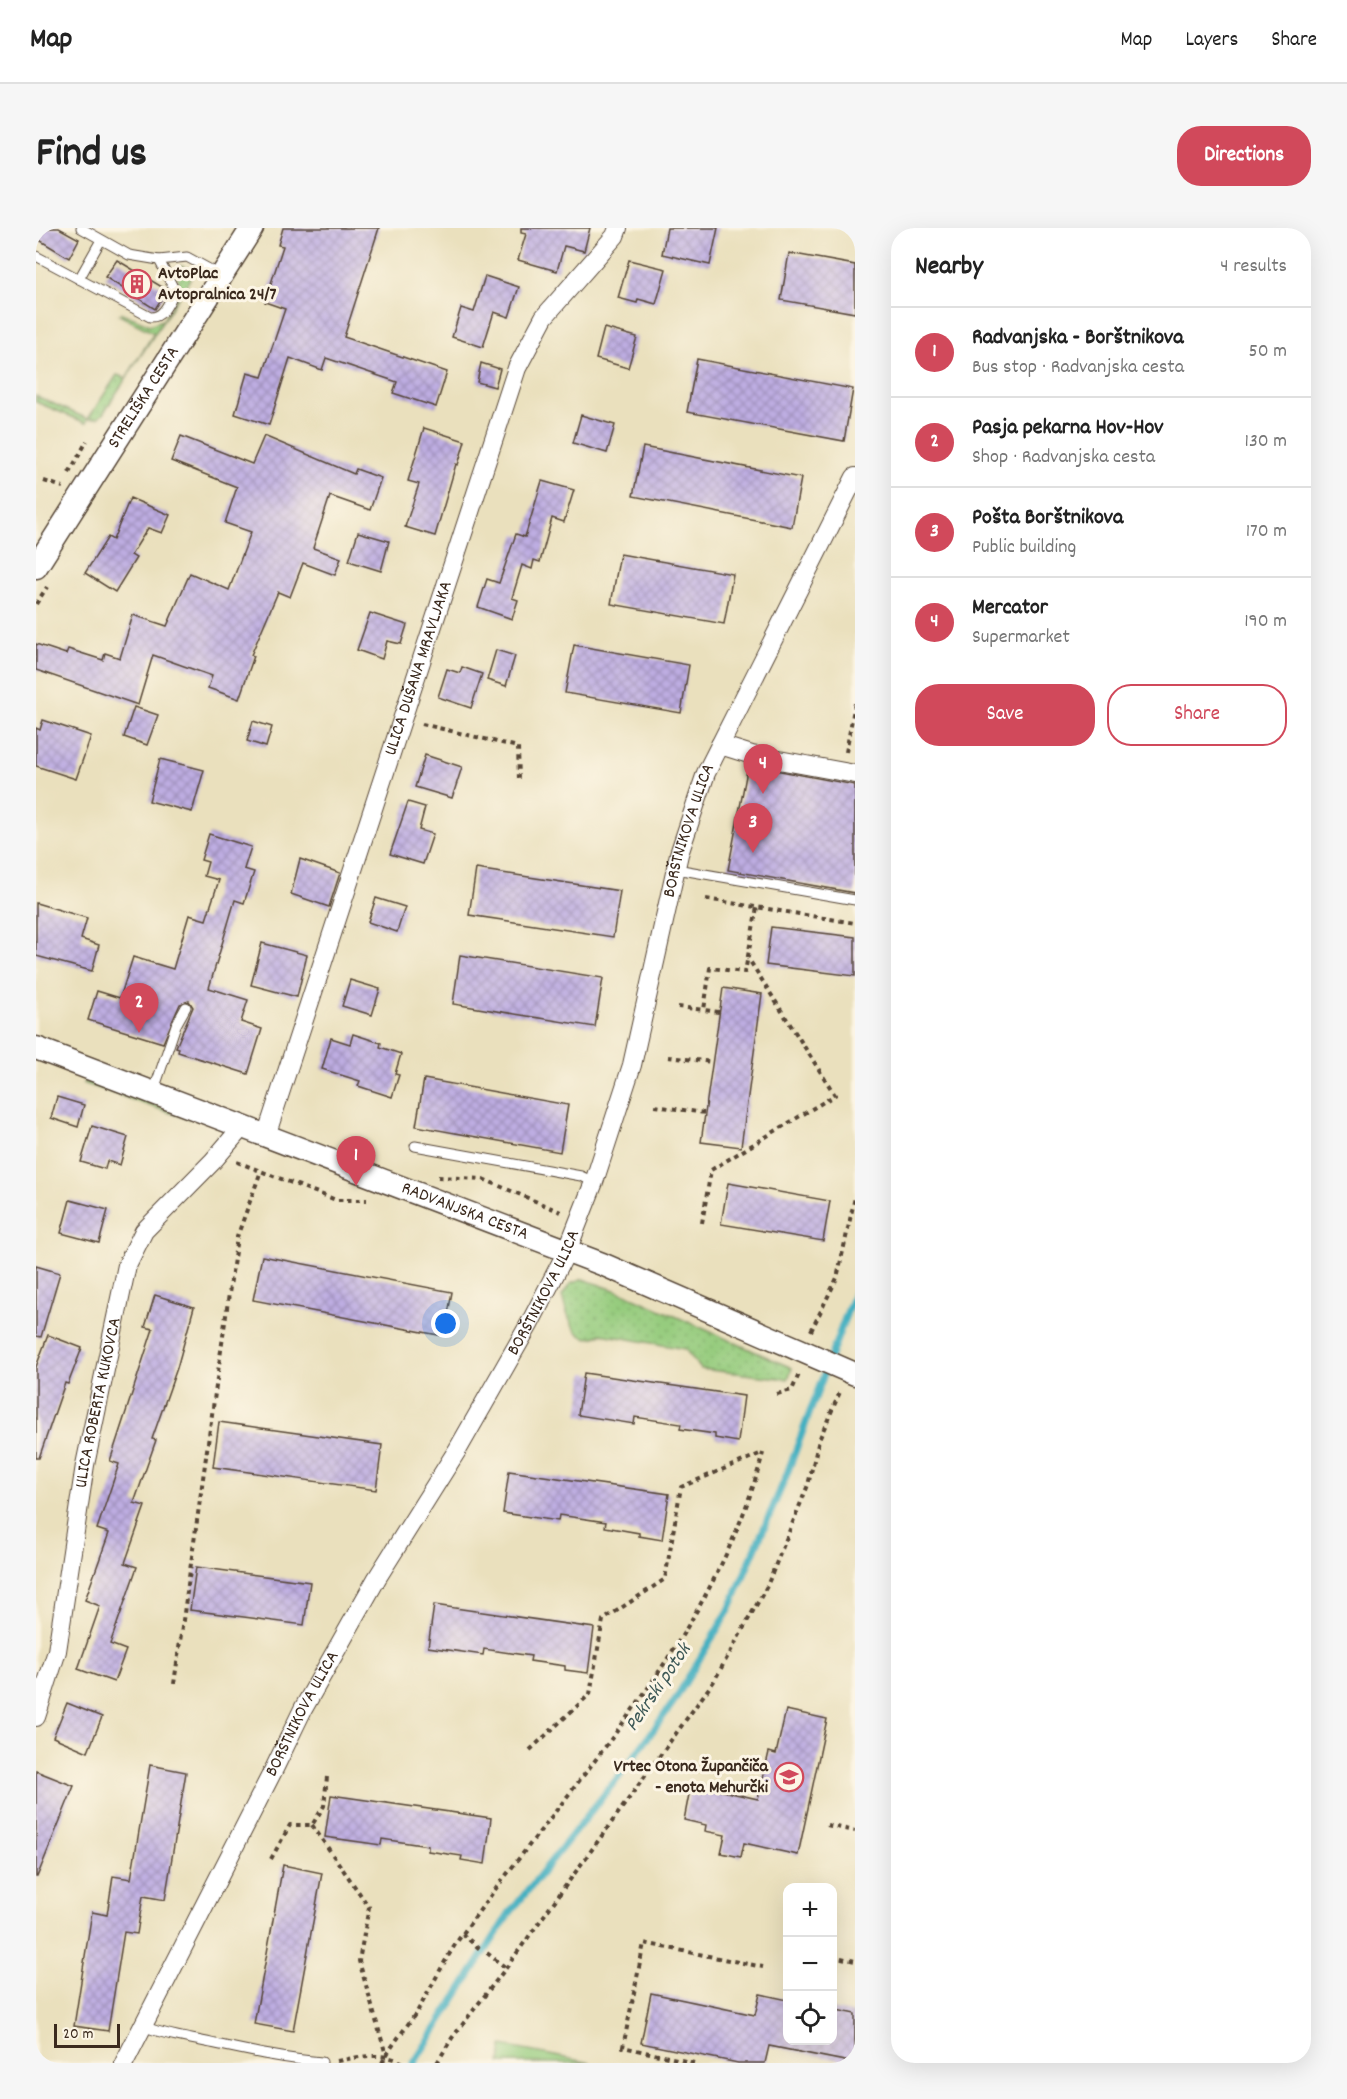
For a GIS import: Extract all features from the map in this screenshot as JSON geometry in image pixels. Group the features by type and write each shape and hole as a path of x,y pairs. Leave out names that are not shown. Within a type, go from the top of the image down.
{"street":[{"name":"STRELIŠKA CESTA","path":"36,567 252,228"},
{"name":"ULICA DUŠANA MRAVLJAKA","path":"267,1136 517,368 527,345 544,317 615,236 618,228"},
{"name":"BORŠTNIKOVA ULICA","path":"124,2063 303,1709 377,1578 458,1449 530,1323 567,1251 594,1182 632,1065 676,869 693,808 720,745 855,477"},
{"path":"720,745 752,755 849,773"},
{"name":"RADVANJSKA CESTA","path":"36,1048 567,1251 808,1362 848,1377"},
{"name":"ULICA ROBERTA KUKOVCA","path":"36,1717 57,1651 85,1465 127,1265 144,1231 213,1161 242,1127"}],"lane":[{"path":"81,228 129,255 159,260 187,257 222,276"},
{"path":"79,279 101,240"},
{"path":"36,256 150,316 156,317 161,314 175,291 159,260"},
{"path":"676,869 855,900"},
{"path":"153,1093 176,1025 186,1007"},
{"path":"415,1146 581,1176 594,1182"},
{"path":"143,2026 156,2031 235,2048 295,2060 322,2062"}],"path":[{"name":"STRELIŠKA CESTA","path":"70,468 90,437"},
{"path":"44,482 61,486"},
{"path":"849,773 855,703"},
{"path":"403,719 518,747 519,780"},
{"path":"706,899 855,922"},
{"path":"704,1010 710,968 745,972 757,907"},
{"path":"702,1223 711,1170 835,1095 748,958"},
{"path":"678,1007 719,1012"},
{"path":"668,1057 712,1062"},
{"path":"655,1106 705,1113"},
{"path":"174,1684 237,1237 261,1171"},
{"path":"810,1334 837,1278 855,1197"},
{"path":"777,1394 792,1390 808,1362"},
{"path":"437,2063 452,2038 700,1704 741,1636 781,1552 808,1485 819,1440 848,1377"},
{"path":"382,2063 417,2011 462,1934 639,1700 688,1625 723,1562 756,1478 763,1452 681,1487 665,1579 603,1620 590,1694 530,1750"},
{"path":"312,1825 324,1806 327,1777"},
{"path":"271,1859 290,1825 312,1825"},
{"path":"312,1825 369,1907 359,1961 386,2056"},
{"path":"827,1825 855,1831"},
{"path":"462,1934 480,1949"},
{"path":"694,2063 623,2047 644,1942 763,1967"},
{"path":"487,1953 506,1968"},
{"path":"837,1957 855,1962"},
{"path":"322,2062 369,2055 386,2056 403,2063"}],"green space":[{"path":"181,266 192,270 192,276 103,414 97,418 88,419 117,375 126,378 154,333 119,315 122,313 150,325 163,320 181,291 177,272"},
{"path":"36,396 88,419 86,423 36,402"},
{"path":"89,1079 187,1117 188,1119 83,1083"},
{"path":"583,1279 623,1293 792,1368 788,1379 701,1369 685,1349 601,1334 585,1337 579,1334 570,1321 562,1296 570,1284"},
{"path":"503,2046 591,2063 500,2063"}],"building":[{"path":"36,228 59,228 79,239 69,258 36,238"},
{"path":"283,228 379,228 344,337 447,372 436,407 393,393 397,382 326,358 322,370 290,358 269,425 235,414 247,373 262,377 285,309 265,302 283,246 278,245"},
{"path":"521,228 590,228 584,251 564,246 557,271 518,260 526,234 521,233"},
{"path":"667,228 718,228 710,265 662,254"},
{"path":"789,253 855,265 855,313 781,300"},
{"name":"AvtoPlac Avtopralnica 24/7","path":"117,260 167,290 155,309 105,277"},
{"path":"629,260 666,269 656,304 638,299 637,303 618,298"},
{"path":"485,276 519,287 509,317 494,312 483,347 452,337 461,308 474,312"},
{"path":"604,328 637,337 628,368 596,359"},
{"path":"697,359 853,389 844,441 687,412"},
{"path":"481,363 500,369 495,387 477,382"},
{"path":"581,415 615,425 607,453 573,443"},
{"path":"424,428 465,441 435,536 405,527 419,484 408,481"},
{"path":"181,436 252,464 264,436 354,474 356,469 381,478 370,510 330,496 313,548 341,558 335,575 303,563 290,597 278,592 251,655 254,656 239,699 208,688 212,676 153,655 138,705 36,670 36,644 66,654 68,649 103,660 105,653 120,658 133,615 167,626 190,573 229,590 251,532 225,523 237,487 171,461"},
{"path":"643,447 801,478 792,527 633,496"},
{"path":"542,481 574,490 564,522 552,518 540,562 534,560 532,569 522,565 512,598 518,600 512,619 478,607 487,579 499,583 516,534 525,537"},
{"path":"130,498 170,515 162,533 148,528 131,555 136,558 115,592 85,573 108,537 113,540"},
{"path":"358,532 389,541 381,571 349,561"},
{"path":"620,554 733,574 724,624 611,604"},
{"path":"370,613 407,625 401,644 387,641 382,659 357,650"},
{"path":"574,645 689,665 681,713 565,693"},
{"path":"496,650 515,656 506,686 487,680"},
{"path":"462,667 482,674 471,708 438,697 447,669 460,673"},
{"path":"134,707 158,715 147,745 124,737"},
{"path":"43,720 91,736 76,779 36,766 36,728 40,730"},
{"path":"253,721 272,727 266,747 247,741"},
{"path":"425,755 462,767 452,798 415,787"},
{"path":"160,759 204,770 192,812 149,801"},
{"path":"748,765 855,785 855,893 728,870"},
{"path":"408,802 425,807 419,830 433,834 423,864 390,854"},
{"path":"209,834 251,847 244,869 254,872 244,903 235,900 209,988 248,1000 241,1022 262,1029 248,1074 178,1052 179,1048 176,1047 193,1007 189,1001 180,1004 163,1043 88,1020 97,991 120,998 133,957 173,969 189,915 206,920 219,880 204,876 208,862 201,860"},
{"path":"300,859 340,873 329,907 291,894"},
{"path":"476,869 620,891 613,937 469,915"},
{"path":"376,898 405,907 397,932 368,922"},
{"path":"36,903 87,918 81,939 99,945 92,971 36,956"},
{"path":"771,927 855,937 855,976 766,965"},
{"path":"262,943 307,955 297,997 251,985"},
{"path":"460,955 603,978 595,1027 453,1004"},
{"path":"350,980 380,989 372,1015 342,1006"},
{"path":"723,988 762,994 741,1147 701,1142"},
{"path":"353,1034 381,1043 380,1047 401,1054 395,1074 399,1075 392,1097 358,1086 360,1081 322,1069 331,1038 350,1044"},
{"path":"424,1079 568,1105 560,1152 416,1126"},
{"path":"57,1097 84,1105 78,1127 51,1118"},
{"path":"92,1126 128,1137 120,1165 107,1161 105,1169 81,1162"},
{"path":"728,1183 830,1201 823,1241 721,1224"},
{"path":"70,1200 108,1210 99,1243 61,1233"},
{"path":"262,1256 452,1292 444,1336 253,1300"},
{"path":"36,1266 60,1273 41,1337 36,1336"},
{"path":"155,1295 194,1307 177,1368 152,1439 156,1440 134,1503 145,1506 125,1563 137,1567 110,1644 126,1650 114,1682 78,1669 100,1606 85,1600 109,1533 97,1529 119,1464 110,1461 153,1329 145,1327"},
{"path":"48,1335 82,1348 68,1384 65,1383 39,1458 36,1458 36,1367"},
{"path":"584,1373 744,1396 738,1442 715,1438 715,1434 680,1429 681,1424 635,1417 634,1424 578,1415"},
{"path":"219,1422 382,1445 376,1490 213,1467"},
{"path":"509,1471 669,1494 662,1540 605,1527 606,1522 559,1515 558,1521 503,1513"},
{"path":"196,1567 310,1582 304,1625 190,1610"},
{"path":"434,1605 594,1628 588,1673 565,1670 565,1666 530,1661 531,1656 484,1649 483,1655 428,1647"},
{"path":"67,1703 102,1717 88,1752 53,1737"},
{"name":"Vrtec Otona Župančiča - enota Mehurčki","path":"786,1710 827,1719 798,1855 744,1843 741,1857 721,1853 725,1835 705,1831 706,1825 684,1820 691,1784 758,1799 769,1752 776,1754"},
{"path":"150,1765 186,1772 165,1900 143,1896 137,1934 124,1932 108,2031 74,2026 92,1912 107,1915 113,1876 131,1879"},
{"path":"36,1771 74,1786 37,1877 36,1877"},
{"path":"331,1795 491,1818 485,1864 461,1860 462,1856 428,1851 428,1846 382,1839 381,1845 325,1837"},
{"path":"283,1865 322,1873 293,2031 254,2024"},
{"path":"651,1993 755,2015 760,1994 783,1999 783,2045 837,2045 837,2010 855,2014 855,2063 769,2046 765,2063 738,2063 641,2043"}],"waterway":[{"name":"Pekrski potok","path":"414,2063 509,1914 627,1766 673,1703 729,1610 785,1479 855,1291"}],"place":[{"name":"AvtoPlac Avtopralnica 24/7","path":"137,284"},
{"name":"Mercator","path":"763,794"},
{"name":"Pošta Borštnikova","path":"753,853"},
{"name":"Pasja pekarna Hov-Hov","path":"139,1033"},
{"name":"Radvanjska - Borštnikova","path":"356,1186"},
{"name":"Vrtec Otona Župančiča - enota Mehurčki","path":"789,1777"}]}
